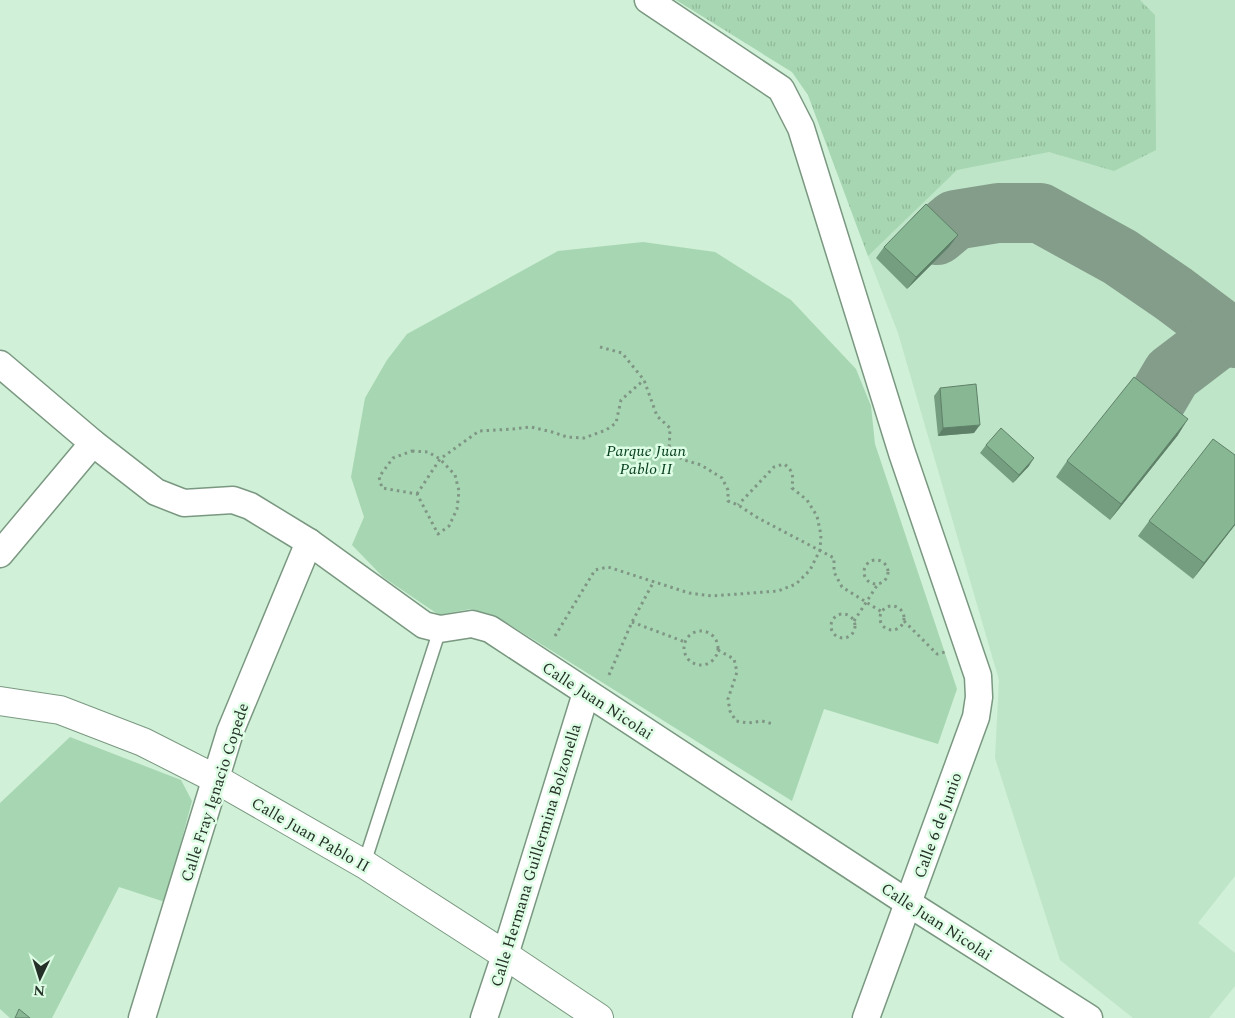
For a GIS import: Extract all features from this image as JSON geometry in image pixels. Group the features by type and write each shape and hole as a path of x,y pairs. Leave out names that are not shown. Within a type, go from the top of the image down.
{"street":[{"name":"Calle 6 de Junio","path":"648,0 781,89 801,128 902,453 978,676 979,697 976,717 866,1018"},
{"path":"0,364 93,443 156,492 184,503 233,500 250,506 309,542 424,625 440,629"},
{"path":"0,554 93,443"},
{"name":"Calle Fray Ignacio Copede","path":"142,1018 230,732 309,542"},
{"name":"Calle Juan Nicolai","path":"440,629 472,624 490,629 908,903 1089,1018"},
{"name":"Calle Hermana Guillermina Bolzonella","path":"484,1018 586,693"},
{"name":"Calle Juan Pablo II","path":"0,701 60,710 144,742 216,779 364,864 599,1018"}],"lane":[{"path":"364,864 440,629"}],"path":[{"path":"600,347 622,353 644,380 657,416 670,428 669,452 684,460 701,465 722,478 728,490 728,500 834,558 834,572 842,587 882,612"},
{"path":"417,494 440,459 479,430 531,427 567,437 584,438 606,430 616,423 621,400 644,380"},
{"path":"412,451 428,452 440,459 455,475 458,491 456,509 449,526 438,534 417,494 382,488 379,477 393,458 412,451"},
{"path":"555,636 595,570 608,567 689,594 712,596 778,591 796,584 810,570 820,550 821,535 817,516 807,500 792,488 793,478 790,468 784,464 774,468 738,505"},
{"path":"854,621 846,614 836,616 831,623 832,632 838,638 848,638 854,631 854,621 866,602 878,584 886,579 889,570 886,565 878,560 873,560 866,565 864,574 869,582 878,584"},
{"path":"609,675 632,622 654,581"},
{"path":"889,606 899,608 904,616 904,621 899,629 890,630 882,625 880,621 882,612 889,606"},
{"path":"904,621 937,654"},
{"path":"632,622 686,642"},
{"path":"701,631 708,633 717,642 718,650 716,656 711,662 704,665 692,662 685,653 686,642 689,636 695,633 701,631"},
{"path":"718,650 734,659 737,672 728,698 730,711 736,721 748,723 762,720 773,724"}],"shaded area":[{"path":"676,0 1235,0 1235,876 1198,923 1235,953 1235,986 1209,1018 1133,1018 1060,960 995,758 999,680 898,333 808,95 792,72"}],"green space":[{"path":"676,0 1140,0 1155,15 1156,150 1114,171 1049,152 957,170 868,256 808,95 792,72"},
{"name":"Parque Juan Pablo II","path":"643,242 715,252 791,300 856,369 871,406 875,444 957,689 938,744 824,709 792,801 496,616 470,609 439,615 383,577 352,545 364,517 351,477 365,398 387,360 407,334 558,251"},
{"path":"70,737 181,780 192,801 165,902 119,887 52,1018 10,1018 0,1009 0,803"}],"building":[{"path":"926,204 958,235 916,277 884,247"},
{"path":"1134,377 1188,419 1121,504 1067,461"},
{"path":"976,384 980,425 943,428 940,388"},
{"path":"1001,428 1034,458 1019,475 986,445"},
{"path":"1213,439 1235,455 1235,524 1204,563 1149,521"},
{"path":"19,1009 30,1018 15,1018"}],"taxiway":[{"path":"937,235 955,220 998,213 1040,213 1120,257 1235,338"},
{"path":"1149,413 1172,374 1226,333"}]}
